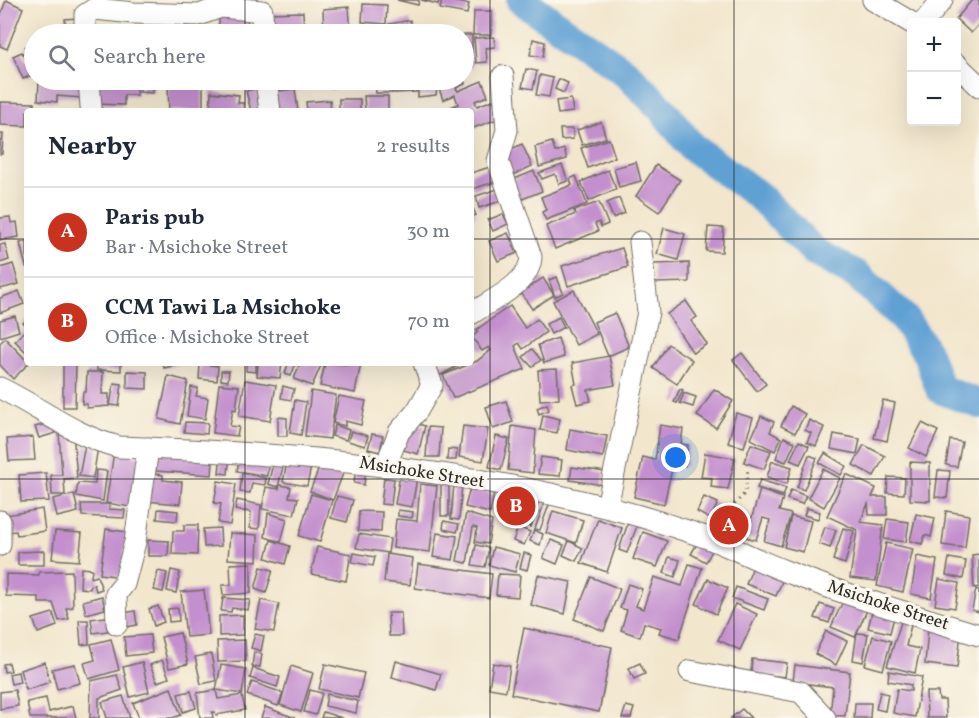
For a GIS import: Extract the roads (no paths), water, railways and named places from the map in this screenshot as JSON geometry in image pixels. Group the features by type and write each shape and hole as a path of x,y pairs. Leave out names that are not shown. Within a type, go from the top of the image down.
{"street":[{"path":"873,0 907,20"},
{"path":"927,18 942,0"},
{"path":"85,24 85,15 94,9 134,14 199,15 221,7 262,11 263,24"},
{"path":"961,68 979,86"},
{"path":"474,312 520,280 531,267 531,257 498,161 507,130 503,76"},
{"path":"90,90 91,107"},
{"path":"267,90 270,108"},
{"path":"607,507 648,312 640,242"},
{"path":"386,465 399,432 417,411 432,385 425,366"},
{"name":"Msichoke Street","path":"0,388 66,428 98,442 119,447 268,454 386,465 549,494 607,507 706,538 865,601 979,635"},
{"path":"117,624 116,594 124,584 135,542 148,448"},
{"path":"0,521 0,545"},
{"path":"690,671 801,692 825,718"}],"waterway":[{"path":"521,0 625,72 662,109 692,147 759,196 815,252 857,275 904,318 927,353 940,389 979,404"}],"place":[{"name":"CCM Tawi La Msichoke","path":"516,506"},
{"name":"Paris pub","path":"729,525"}]}
